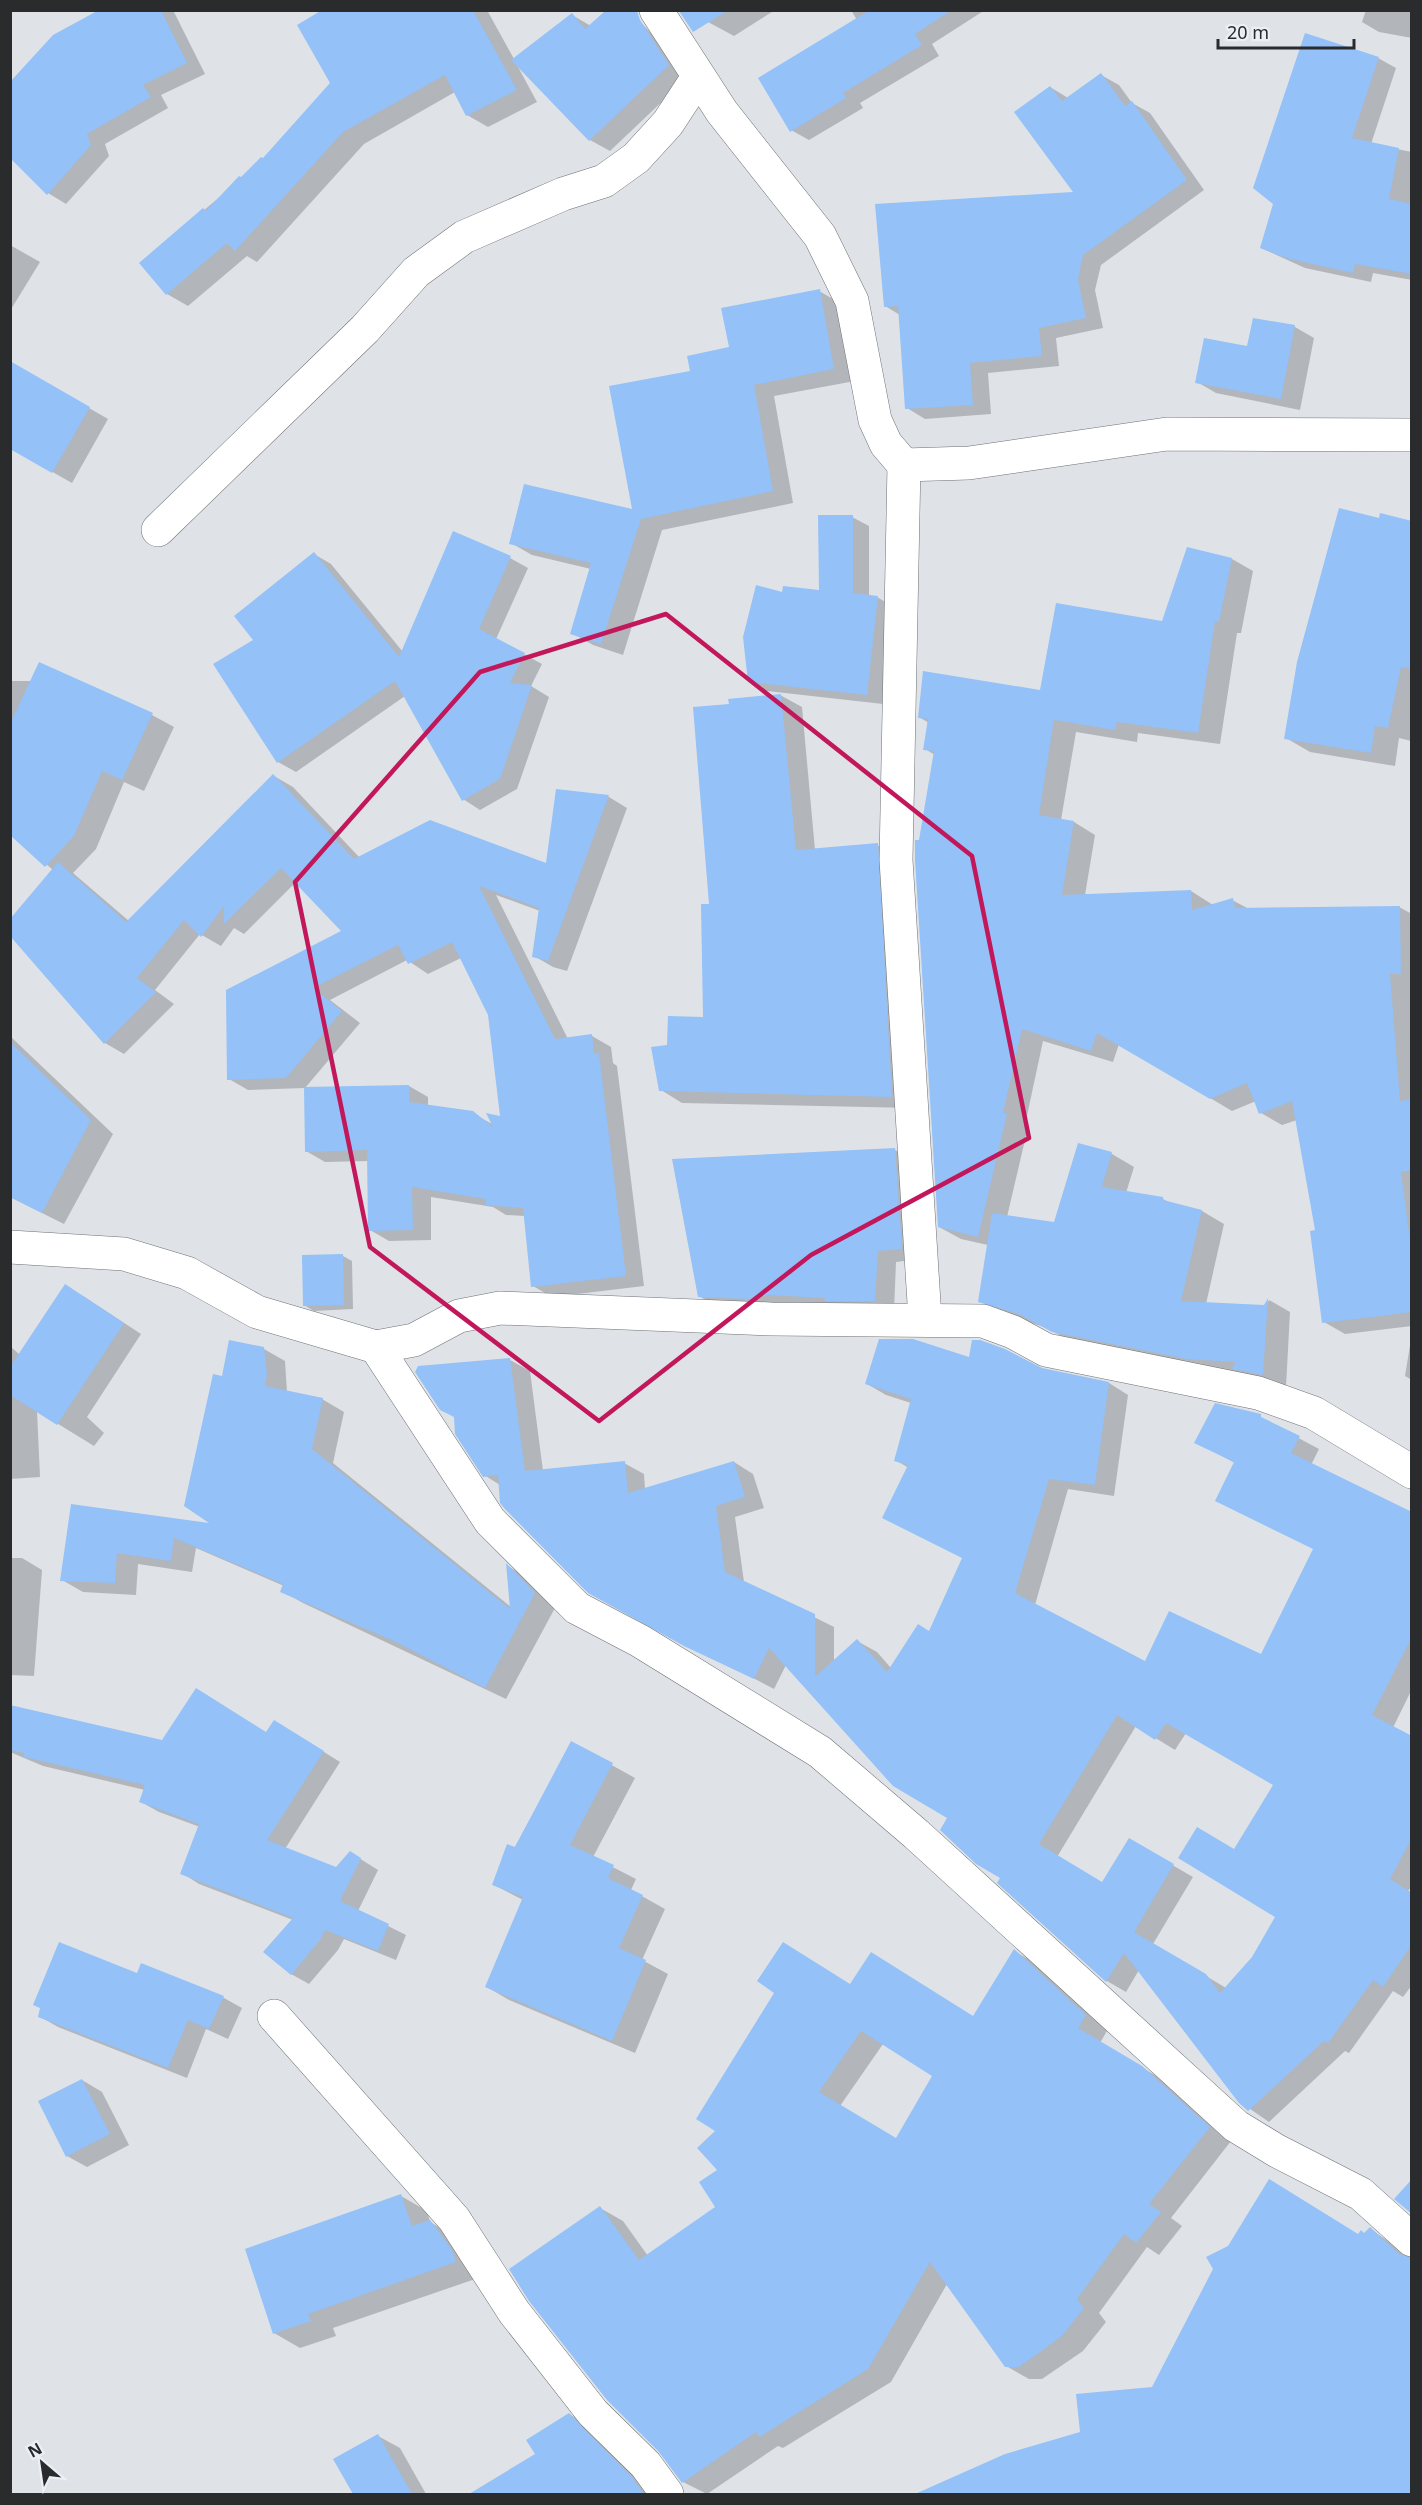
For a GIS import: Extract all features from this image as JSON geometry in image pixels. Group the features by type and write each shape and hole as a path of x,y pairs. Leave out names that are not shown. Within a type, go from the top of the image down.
{"street":[{"path":"656,10 722,112 820,236 832,258 852,301 875,420 886,444 904,465 896,860 925,1319"},
{"path":"158,530 365,328 416,272 464,237 563,194 604,182 636,158 668,123 698,77"},
{"path":"904,465 969,463 1167,434 1412,435"},
{"path":"10,1247 124,1254 187,1273 257,1312 376,1347 414,1340 459,1316 500,1308 771,1319 983,1321 1013,1332 1046,1350 1258,1393 1314,1413 1412,1472"},
{"path":"376,1347 490,1521 577,1608 640,1641 820,1752 916,1834 1236,2126 1277,2151 1361,2194 1412,2240"},
{"path":"274,2016 454,2219 528,2330 593,2413 646,2465 667,2494"}],"highlighted area":[{"path":"666,614 972,856 1029,1138 811,1255 599,1421 370,1247 295,882 480,672"}],"building":[{"path":"99,10 161,10 187,63 143,85 151,97 87,134 91,145 47,195 10,158 10,82 53,35"},
{"path":"322,10 473,10 517,90 466,116 445,75 343,132 235,251 227,243 166,295 139,263 203,208 206,211 239,176 241,177 261,157 263,158 330,83 297,25"},
{"path":"870,10 952,10 915,34 922,45 843,93 846,98 790,132 758,78"},
{"path":"605,11 637,11 640,20 669,65 589,141 511,60 572,13 585,29"},
{"path":"679,11 727,11 693,32"},
{"path":"1305,33 1379,57 1352,138 1399,148 1389,199 1412,204 1412,274 1355,264 1353,273 1286,258 1260,248 1273,204 1253,188"},
{"path":"1101,73 1125,106 1132,101 1187,180 1083,255 1078,279 1086,318 1039,328 1042,356 970,363 973,405 905,409 898,306 884,307 875,204 1073,192 1014,112 1050,86 1062,101"},
{"path":"820,289 834,369 754,385 773,491 641,519 601,644 570,634 591,563 509,544 524,484 632,509 609,386 690,371 687,356 729,347 721,308"},
{"path":"1253,318 1295,325 1281,399 1195,383 1204,338 1247,346"},
{"path":"10,361 90,407 52,473 10,449"},
{"path":"1339,508 1379,518 1380,513 1412,521 1412,669 1401,667 1388,728 1375,726 1371,753 1284,739 1297,662"},
{"path":"818,515 853,515 853,593 878,596 867,695 748,682 743,637 756,585 782,592 783,586 819,590"},
{"path":"453,531 511,556 479,629 525,653 510,683 532,685 500,779 462,801 395,681 277,763 213,664 253,640 234,616 314,552 399,657"},
{"path":"1187,547 1232,558 1219,622 1215,621 1198,733 1117,722 1115,730 1054,720 1039,815 1074,821 1062,895 1191,890 1192,910 1233,898 1235,908 1400,906 1401,974 1390,974 1400,1101 1412,1099 1412,1170 1401,1172 1412,1256 1412,1312 1322,1323 1310,1231 1315,1230 1292,1101 1259,1114 1247,1083 1210,1099 1097,1033 1091,1051 1022,1029 1003,1113 1007,1114 978,1237 938,1227 915,860 915,840 919,840 934,751 923,750 928,719 918,718 923,671 1040,690 1056,603 1162,621"},
{"path":"39,662 153,713 122,780 102,771 74,836 45,867 10,835 10,724"},
{"path":"781,694 796,850 878,843 892,1097 659,1091 651,1047 667,1045 668,1016 703,1017 701,904 709,904 693,707 729,704 728,699"},
{"path":"273,774 354,859 430,820 546,863 556,789 609,795 548,961 532,957 539,908 479,886 555,1039 592,1034 594,1054 599,1053 626,1276 531,1287 523,1208 486,1205 486,1199 412,1187 413,1230 368,1231 367,1150 305,1152 304,1087 409,1085 409,1102 473,1111 493,1127 486,1113 500,1116 488,1015 452,942 408,964 398,945 313,988 342,1011 286,1078 227,1080 226,990 341,931 281,868 224,924 224,906 201,937 184,920 137,978 156,992 104,1044 10,936 10,919 58,862 126,922"},
{"path":"10,1042 91,1120 42,1213 10,1197"},
{"path":"1078,1143 1112,1152 1102,1187 1163,1197 1163,1200 1202,1210 1181,1301 1264,1305 1268,1298 1263,1375 1232,1369 1235,1362 1187,1359 1052,1332 1019,1314 978,1302 992,1213 1054,1222"},
{"path":"895,1148 902,1249 878,1251 875,1301 825,1301 825,1298 769,1295 748,1299 698,1297 672,1159"},
{"path":"343,1254 344,1305 303,1306 302,1255"},
{"path":"65,1284 124,1323 57,1425 10,1395 10,1367"},
{"path":"879,1339 913,1339 969,1357 972,1340 980,1340 1005,1349 1042,1368 1109,1382 1095,1485 1049,1479 1015,1593 1145,1661 1169,1611 1261,1654 1313,1549 1215,1501 1234,1462 1194,1443 1215,1403 1261,1414 1261,1417 1300,1436 1291,1453 1412,1512 1412,1637 1372,1715 1412,1736 1412,1838 1390,1879 1412,1893 1412,1944 1383,1987 1373,1980 1328,2043 1324,2041 1248,2111 1239,2103 1124,1953 1106,1982 997,1883 1000,1878 976,1864 940,1830 947,1818 893,1786 769,1648 754,1679 684,1646 588,1593 500,1503 498,1475 483,1477 455,1434 454,1417 440,1410 415,1372 418,1366 510,1358 525,1471 625,1461 628,1493 734,1461 745,1497 716,1506 725,1572 815,1614 815,1677 857,1639 887,1672 918,1624 929,1631 962,1558 882,1518 908,1465 894,1461 911,1399 865,1384","holes":["1117,1715 1155,1740 1166,1723 1273,1785 1234,1849 1197,1827 1178,1858 1275,1917 1252,1957 1220,1993 1206,1974 1134,1932 1174,1864 1129,1838 1102,1882 1039,1844"]},
{"path":"229,1340 264,1347 267,1375 265,1386 323,1398 312,1449 510,1609 506,1563 535,1593 485,1688 396,1642 280,1592 283,1584 174,1538 171,1561 117,1553 115,1583 60,1581 71,1504 209,1523 184,1506 213,1374 222,1376"},
{"path":"196,1688 266,1732 274,1720 324,1751 267,1840 336,1867 350,1851 361,1858 340,1901 389,1924 378,1951 325,1930 320,1940 291,1975 263,1952 293,1918 180,1874 199,1824 139,1802 145,1785 24,1757 24,1753 10,1750 10,1705 162,1740"},
{"path":"571,1741 613,1763 570,1845 614,1865 608,1878 643,1895 619,1948 646,1960 612,2041 485,1987 523,1897 492,1885 507,1844 515,1847"},
{"path":"59,1942 137,1973 141,1963 224,1996 209,2029 188,2020 168,2068 38,2017 40,2008 33,2005"},
{"path":"783,1942 850,1984 871,1952 973,2016 1014,1949 1086,2015 1078,2028 1142,2066 1210,2127 1149,2204 1161,2212 1136,2243 1124,2234 1077,2299 1084,2308 1062,2336 1019,2367 1005,2367 930,2262 868,2369 759,2437 756,2432 682,2483 659,2452 607,2400 529,2301 509,2269 600,2206 639,2260 715,2207 699,2182 717,2170 697,2148 715,2131 696,2119 774,1993 757,1981","holes":["861,2031 932,2076 896,2138 819,2092"]},
{"path":"82,2079 110,2134 66,2157 38,2101"},
{"path":"1269,2179 1358,2234 1361,2230 1364,2233 1370,2227 1399,2254 1412,2258 1412,2494 915,2494 1005,2454 1080,2432 1076,2394 1152,2387 1213,2269 1206,2257 1228,2246"},
{"path":"1412,2179 1412,2214 1394,2199"},
{"path":"401,2194 412,2226 430,2220 452,2250 456,2262 308,2314 311,2321 273,2334 245,2249"},
{"path":"569,2413 632,2477 644,2494 469,2494 535,2454 526,2440"},
{"path":"378,2434 412,2494 353,2494 333,2459"}]}
